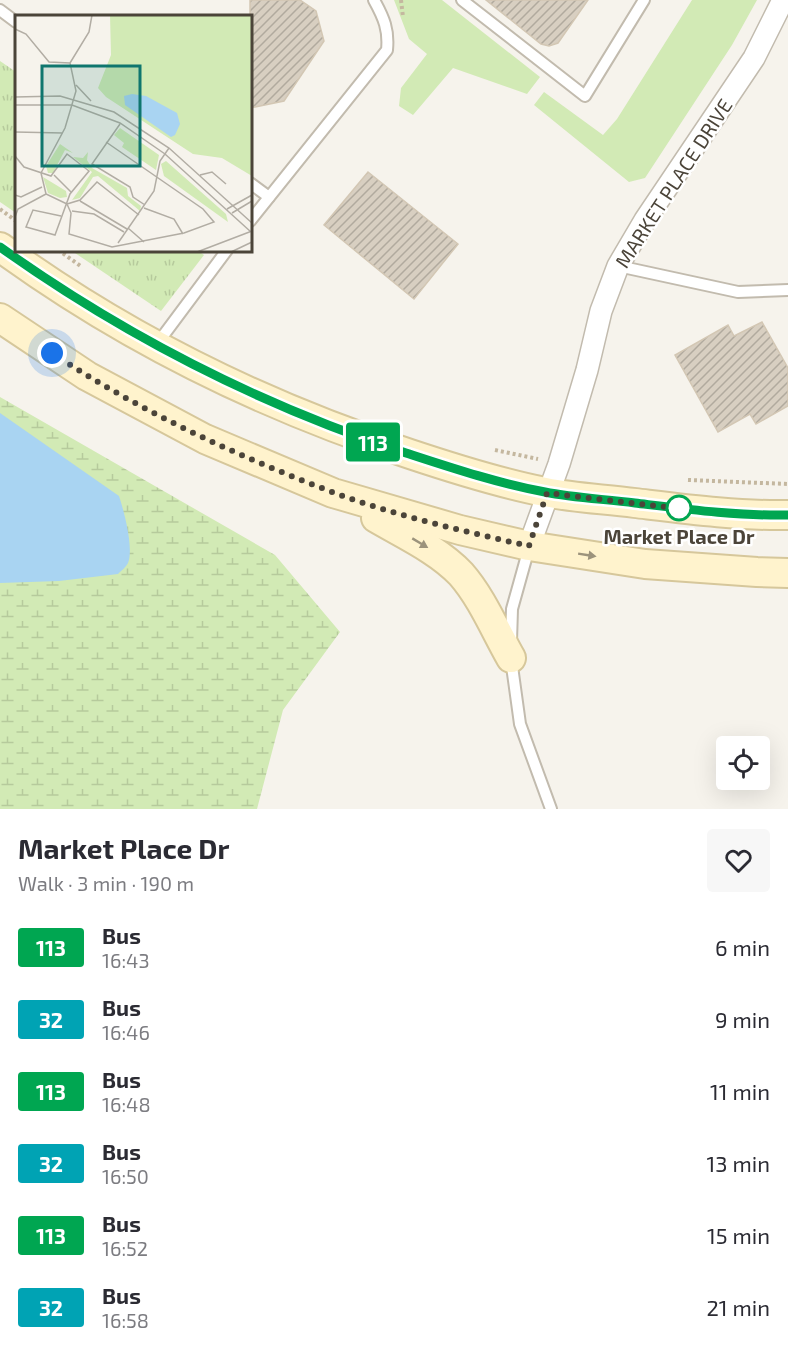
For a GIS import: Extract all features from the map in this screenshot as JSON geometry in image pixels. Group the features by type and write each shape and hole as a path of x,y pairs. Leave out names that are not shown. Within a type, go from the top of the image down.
{"main road":[{"path":"0,247 68,294 156,346 271,403 360,438 479,477 547,493 682,509 788,515"},
{"path":"0,318 87,376 205,439 333,493 438,524 529,546 645,564 788,573"},
{"path":"333,493 425,547 456,570 472,589 511,658"}],"street":[{"name":"MARKET PLACE DRIVE","path":"529,546 558,464 587,370 601,311 618,266 645,220 754,58 783,0"}],"lane":[{"path":"252,218 387,50 388,35 383,17 374,0"},
{"path":"462,0 585,96 644,0"},
{"path":"0,10 15,21"},
{"path":"252,184 269,197"},
{"path":"156,346 226,252"},
{"path":"618,266 738,291 788,290"},
{"path":"529,546 512,609 511,658 520,724 551,809"}],"path":[{"path":"0,209 15,220"},
{"path":"61,252 84,269"},
{"path":"492,449 558,464"},
{"path":"680,479 788,484"}],"green space":[{"path":"394,0 442,0 540,77 527,94 453,68 413,115 399,106 401,88 427,54 409,39"},
{"path":"692,0 757,0 732,45 645,178 629,182 534,105 544,92 603,135 617,119"},
{"path":"0,61 15,71 15,212 0,202"},
{"path":"73,252 200,252 204,255 161,311"},
{"path":"0,397 275,555 340,632 283,710 257,809 0,809"}],"water":[{"path":"0,413 119,496 126,520 130,556 128,563 118,574 59,581 0,583"}],"building":[{"path":"250,0 300,0 316,11 324,41 284,101 252,108 252,15 250,15"},
{"path":"486,0 588,0 558,43 549,46 541,44"},
{"path":"368,172 458,244 414,299 324,225"},
{"path":"762,322 788,368 788,406 756,424 750,414 718,432 675,355 728,325 734,336"}],"bus line":[{"name":"113","path":"0,247 56,286 156,346 271,403 360,438 479,477 547,493 682,509 788,515"}],"place":[{"name":"Market Place Dr","path":"679,508"}],"route":[{"path":"52,353 87,376 205,439 333,493 460,530 529,546 547,493 682,509 679,508"}]}
